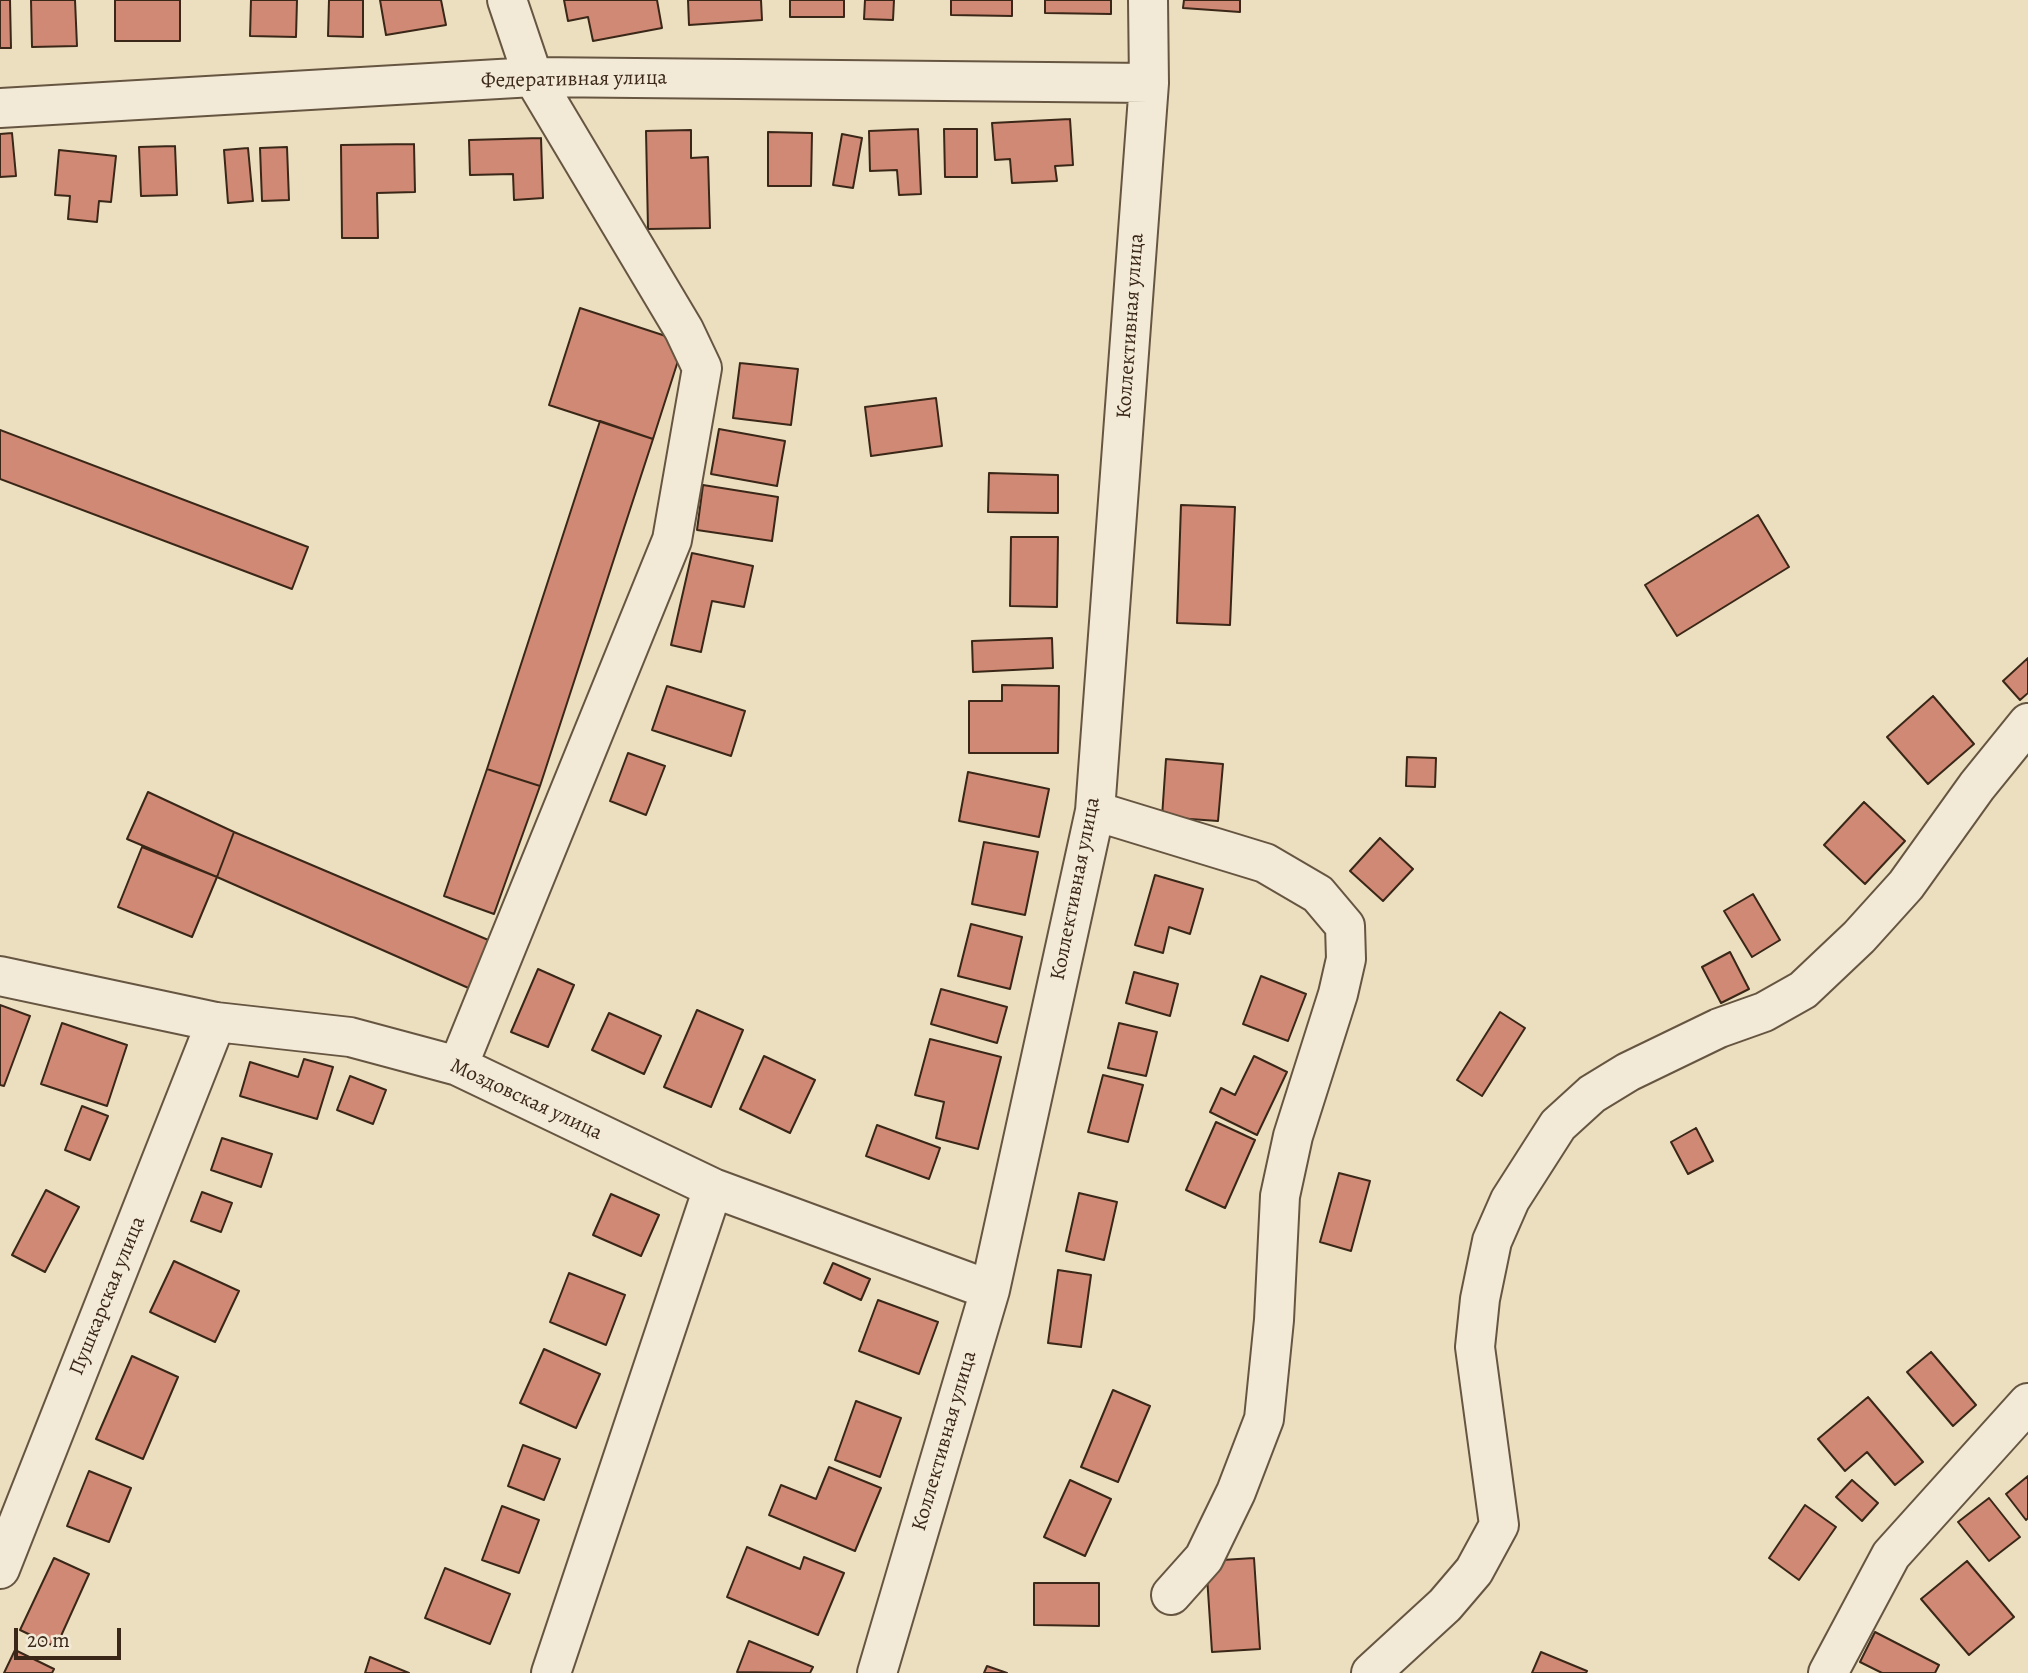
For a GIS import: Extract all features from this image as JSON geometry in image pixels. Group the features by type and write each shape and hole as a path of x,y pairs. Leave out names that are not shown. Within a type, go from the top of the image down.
{"street":[{"path":"458,1066 672,540 702,368 684,330 533,78 508,0"},
{"name":"Коллективная улица","path":"877,1673 990,1290 1095,811 1149,83 1148,0"},
{"name":"Федеративная улица","path":"0,108 533,78 1149,83"},
{"path":"1371,1673 1452,1597 1474,1571 1499,1525 1475,1347 1480,1299 1492,1241 1510,1200 1558,1125 1592,1094 1628,1072 1719,1028 1764,1012 1803,990 1859,937 1906,885 1977,786 2028,723"},
{"path":"1095,811 1265,863 1318,894 1345,926 1346,959 1338,994 1293,1136 1280,1196 1275,1320 1264,1419 1236,1492 1204,1558 1171,1595"},
{"name":"Моздовская улица","path":"0,976 216,1023 349,1037 458,1066 713,1188 990,1290"},
{"name":"Пушкарская улица","path":"0,1569 216,1023"},
{"path":"551,1673 713,1188"},
{"path":"1828,1673 1891,1555 2028,1404"}],"building":[{"path":"0,0 10,0 11,48 0,48"},
{"path":"31,0 75,0 77,46 32,47"},
{"path":"115,0 180,0 180,41 115,41"},
{"path":"251,0 297,0 296,37 250,36"},
{"path":"329,0 363,0 363,37 328,36"},
{"path":"380,0 441,0 446,25 386,35"},
{"path":"564,0 657,0 662,28 593,41 588,17 568,21"},
{"path":"688,0 761,0 762,20 689,25"},
{"path":"790,0 844,0 844,17 790,17"},
{"path":"865,0 894,0 893,20 864,19"},
{"path":"951,0 1012,0 1012,16 951,15"},
{"path":"1045,0 1111,0 1111,14 1045,13"},
{"path":"1184,0 1240,0 1240,12 1183,8"},
{"path":"1070,119 1073,165 1055,166 1057,181 1012,183 1010,159 995,160 992,123"},
{"path":"918,129 921,194 899,195 897,170 870,171 869,131"},
{"path":"944,129 977,129 977,177 945,177"},
{"path":"691,130 691,158 708,157 710,228 648,229 646,131"},
{"path":"768,132 812,133 811,186 768,186"},
{"path":"12,133 16,176 0,177 0,134"},
{"path":"842,134 862,138 853,188 833,185"},
{"path":"541,138 543,198 514,200 513,174 470,175 469,140"},
{"path":"414,144 415,192 377,193 378,238 342,238 341,145"},
{"path":"175,146 177,195 141,196 139,147"},
{"path":"287,147 289,200 262,201 260,148"},
{"path":"248,148 253,201 228,203 224,150"},
{"path":"59,150 116,156 111,202 99,201 97,222 68,219 70,196 55,195"},
{"path":"580,308 684,342 653,439 549,405"},
{"path":"740,363 798,369 791,425 733,418"},
{"path":"936,398 942,446 871,456 865,407"},
{"path":"600,421 653,439 540,786 487,769"},
{"path":"719,429 785,441 777,486 711,474"},
{"path":"0,430 308,547 292,589 0,479"},
{"path":"989,473 1058,475 1058,513 988,512"},
{"path":"703,485 778,497 772,541 697,530"},
{"path":"1181,505 1235,507 1230,625 1177,623"},
{"path":"1758,515 1789,567 1677,636 1645,585"},
{"path":"1011,537 1058,537 1057,607 1010,606"},
{"path":"692,553 753,566 744,607 712,601 701,652 671,645"},
{"path":"1052,638 1053,668 973,672 972,641"},
{"path":"2028,658 2028,693 2020,700 2003,681"},
{"path":"1002,685 1059,686 1058,753 969,753 969,701 1002,701"},
{"path":"667,686 745,711 731,756 652,730"},
{"path":"1933,696 1974,744 1928,784 1887,737"},
{"path":"628,753 665,766 646,815 610,801"},
{"path":"1407,757 1436,758 1435,787 1406,786"},
{"path":"1166,759 1223,764 1218,821 1162,817"},
{"path":"487,769 540,786 494,914 444,896"},
{"path":"968,772 1049,789 1039,837 959,821"},
{"path":"148,792 234,832 217,877 127,839"},
{"path":"1864,802 1905,841 1865,884 1824,845"},
{"path":"234,832 493,942 473,990 217,877"},
{"path":"1380,838 1413,869 1383,901 1350,871"},
{"path":"984,842 1038,852 1025,915 972,904"},
{"path":"142,847 217,877 192,937 118,907"},
{"path":"1155,875 1203,889 1190,934 1169,927 1163,953 1135,945"},
{"path":"1753,894 1780,940 1752,957 1724,911"},
{"path":"971,924 1022,937 1010,989 958,976"},
{"path":"1730,952 1749,989 1721,1003 1702,967"},
{"path":"538,969 574,985 548,1047 511,1032"},
{"path":"1134,972 1178,984 1170,1016 1126,1003"},
{"path":"1261,976 1306,994 1288,1041 1243,1024"},
{"path":"941,989 1007,1007 997,1043 931,1024"},
{"path":"0,1005 30,1016 4,1086 0,1085"},
{"path":"697,1010 743,1030 711,1107 664,1087"},
{"path":"1500,1012 1525,1028 1482,1096 1457,1080"},
{"path":"609,1013 661,1036 644,1074 592,1050"},
{"path":"62,1023 127,1045 107,1106 41,1084"},
{"path":"1119,1023 1157,1032 1146,1076 1108,1068"},
{"path":"930,1039 1001,1057 978,1149 936,1138 944,1102 915,1095"},
{"path":"764,1056 815,1080 790,1133 740,1109"},
{"path":"1254,1056 1287,1072 1257,1135 1210,1112 1221,1088 1235,1095"},
{"path":"304,1059 333,1067 317,1119 240,1096 250,1062 298,1077"},
{"path":"1103,1075 1143,1085 1128,1142 1088,1132"},
{"path":"350,1076 386,1090 373,1124 337,1110"},
{"path":"82,1106 108,1116 90,1160 65,1150"},
{"path":"1216,1122 1255,1140 1225,1208 1186,1190"},
{"path":"877,1125 940,1148 929,1179 866,1156"},
{"path":"1696,1128 1713,1161 1688,1174 1671,1142"},
{"path":"222,1138 272,1154 261,1187 211,1170"},
{"path":"1339,1173 1370,1181 1351,1251 1320,1242"},
{"path":"46,1190 79,1207 45,1272 12,1255"},
{"path":"202,1192 232,1203 221,1232 191,1221"},
{"path":"1079,1193 1117,1202 1104,1260 1066,1251"},
{"path":"611,1194 659,1215 641,1256 593,1235"},
{"path":"174,1261 239,1291 215,1342 150,1312"},
{"path":"833,1263 870,1279 861,1300 824,1283"},
{"path":"1058,1270 1091,1275 1081,1347 1048,1343"},
{"path":"569,1273 625,1295 606,1345 550,1322"},
{"path":"878,1300 938,1322 919,1374 859,1351"},
{"path":"544,1349 600,1374 576,1428 520,1403"},
{"path":"1931,1352 1976,1405 1953,1426 1907,1372"},
{"path":"132,1356 178,1377 143,1459 96,1439"},
{"path":"1113,1390 1150,1406 1118,1482 1081,1467"},
{"path":"1868,1397 1923,1462 1895,1485 1867,1452 1845,1471 1818,1439"},
{"path":"856,1401 901,1418 880,1477 835,1460"},
{"path":"523,1445 560,1459 544,1500 508,1486"},
{"path":"829,1467 881,1488 855,1551 769,1515 781,1485 816,1499"},
{"path":"89,1471 131,1488 109,1542 67,1526"},
{"path":"2028,1476 2028,1518 2026,1520 2006,1494"},
{"path":"1070,1480 1111,1499 1085,1556 1044,1537"},
{"path":"1852,1480 1878,1503 1862,1521 1836,1497"},
{"path":"1989,1498 2020,1537 1989,1561 1958,1522"},
{"path":"1805,1505 1836,1527 1799,1580 1769,1558"},
{"path":"502,1506 539,1520 519,1573 482,1560"},
{"path":"747,1547 800,1569 804,1557 844,1573 818,1635 727,1597"},
{"path":"54,1558 89,1574 56,1647 20,1630"},
{"path":"1254,1558 1260,1649 1212,1652 1206,1561"},
{"path":"1967,1561 2014,1617 1969,1655 1921,1599"},
{"path":"445,1568 510,1594 490,1644 425,1618"},
{"path":"1034,1583 1099,1583 1099,1626 1034,1625"},
{"path":"1875,1632 1939,1665 1935,1673 1882,1673 1860,1662"},
{"path":"749,1641 813,1667 810,1673 737,1672"},
{"path":"15,1650 54,1669 52,1673 4,1673"},
{"path":"1541,1652 1587,1671 1532,1673"},
{"path":"370,1657 409,1673 365,1673"},
{"path":"987,1666 1007,1673 984,1673"}]}
